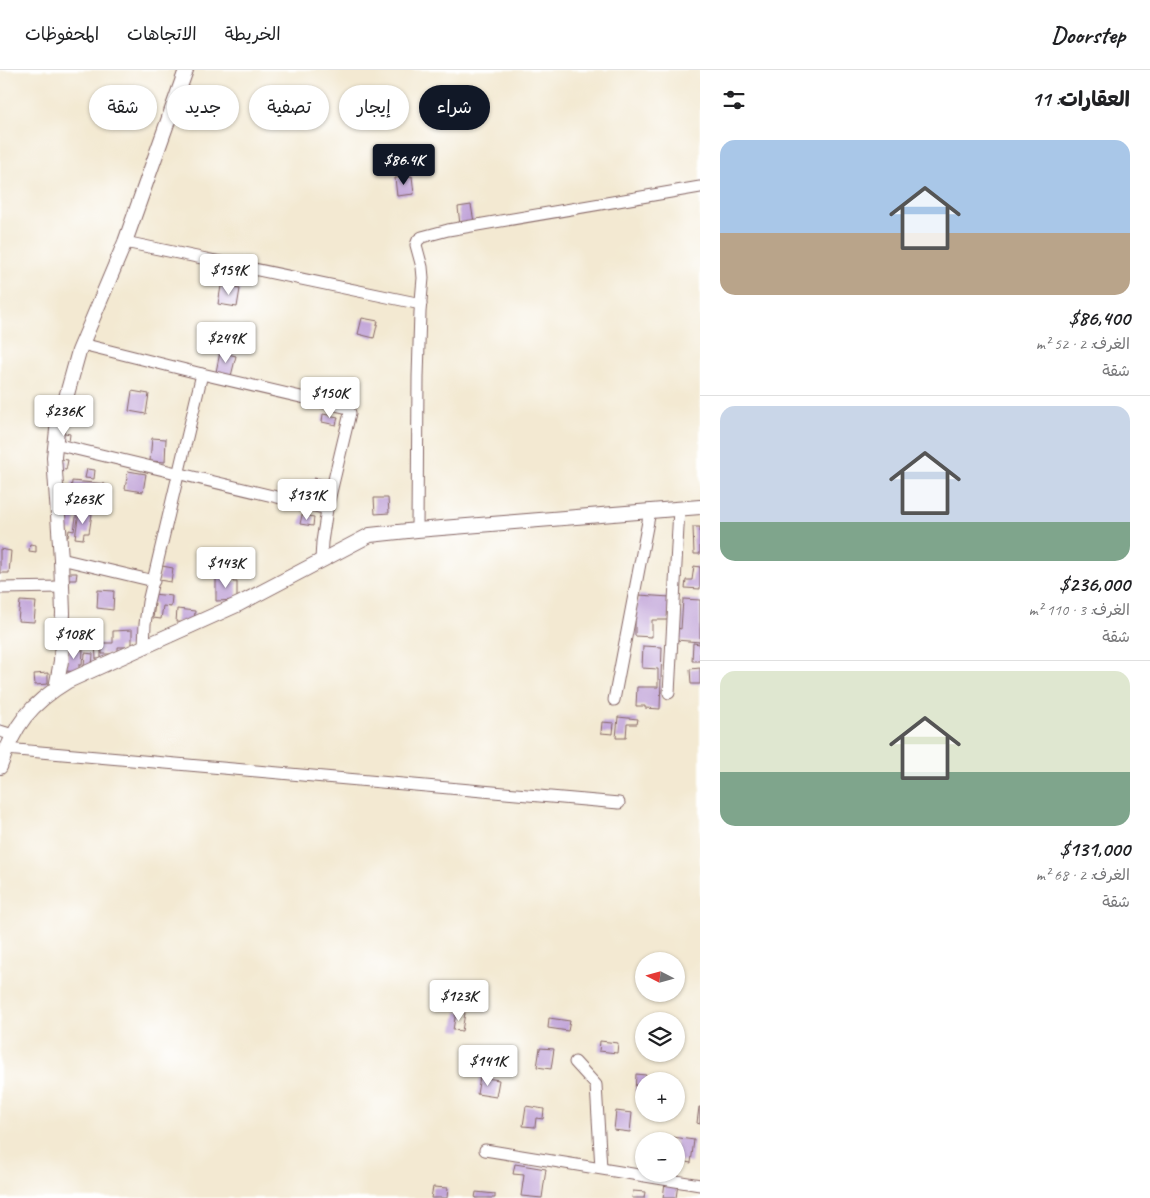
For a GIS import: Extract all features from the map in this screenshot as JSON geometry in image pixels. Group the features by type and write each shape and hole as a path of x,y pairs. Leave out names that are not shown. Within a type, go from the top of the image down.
{"street":[{"path":"56,688 62,648 63,613 55,471 55,444 60,416 82,344 125,242 186,70"},
{"path":"417,530 418,377 424,278 416,245 418,240 422,237 448,230 700,187"},
{"path":"125,242 421,304"},
{"path":"82,344 348,408 350,413 327,509 322,542 322,560"},
{"path":"144,646 146,613 202,374"},
{"path":"55,444 327,509"},
{"path":"0,767 6,749 6,733 56,688 80,674 238,604 370,535 700,507"},
{"path":"669,693 679,509"},
{"path":"614,700 650,511"},
{"path":"61,559 154,581"},
{"path":"0,588 62,587"},
{"path":"6,749 619,803"},
{"path":"575,1062 596,1085 601,1168"},
{"path":"485,1150 700,1185"}],"building":[{"path":"412,176 414,194 397,196 395,178"},
{"path":"471,205 474,222 460,225 458,207"},
{"path":"221,286 240,289 237,307 218,304"},
{"path":"362,318 378,321 374,338 358,334"},
{"path":"220,352 236,356 231,376 216,372"},
{"path":"132,391 149,394 146,414 129,411"},
{"path":"323,414 338,417 336,425 322,422"},
{"path":"60,432 70,434 69,442 58,440"},
{"path":"152,438 166,439 165,462 150,461"},
{"path":"61,459 68,460 66,470 60,469"},
{"path":"87,469 95,470 94,479 85,478"},
{"path":"128,471 146,474 143,492 125,489"},
{"path":"314,478 325,480 321,502 310,500"},
{"path":"72,481 105,484 103,505 70,502"},
{"path":"374,498 388,498 389,513 375,514"},
{"path":"64,510 77,511 74,531 69,530 68,537 60,536"},
{"path":"79,512 92,514 89,533 84,533 83,539 75,538"},
{"path":"302,515 314,517 313,526 300,524"},
{"path":"693,527 700,527 700,554 694,554"},
{"path":"30,544 36,545 36,552 29,551"},
{"path":"0,549 11,551 9,573 0,573"},
{"path":"162,566 173,568 171,582 159,580"},
{"path":"694,566 700,567 700,589 685,588 686,580 692,580"},
{"path":"69,573 77,573 76,580 68,580"},
{"path":"216,577 233,577 233,582 237,582 237,600 216,601"},
{"path":"98,590 114,591 113,610 97,608"},
{"path":"153,594 172,596 171,607 163,606 161,619 153,618 155,604 152,604"},
{"path":"639,595 670,597 669,620 652,620 652,637 635,636 634,621"},
{"path":"683,599 700,600 700,642 676,640 677,628 681,629"},
{"path":"20,601 36,602 34,622 18,621"},
{"path":"177,609 195,611 194,623 176,622"},
{"path":"132,630 132,647 118,647 118,654 102,654 101,650 101,659 96,659 95,643 113,643 113,631"},
{"path":"693,643 700,644 700,661 692,661"},
{"path":"643,646 662,647 660,709 636,706 637,687 658,687 658,669 642,668"},
{"path":"68,649 83,650 82,665 79,665 79,672 66,671"},
{"path":"85,653 93,654 92,668 84,667"},
{"path":"700,668 700,684 691,684 690,669"},
{"path":"48,673 48,684 35,685 34,674"},
{"path":"618,717 638,719 637,724 627,724 626,738 616,738"},
{"path":"602,722 614,723 613,734 601,733"},
{"path":"456,1012 465,1013 462,1031 453,1030"},
{"path":"549,1018 570,1021 568,1031 548,1028"},
{"path":"600,1041 618,1043 617,1053 599,1051"},
{"path":"540,1048 554,1049 551,1069 537,1067"},
{"path":"480,1077 499,1080 496,1097 477,1094"},
{"path":"526,1106 544,1109 543,1119 536,1118 535,1127 523,1126"},
{"path":"700,1107 700,1124 697,1123"},
{"path":"616,1111 632,1113 630,1132 614,1130"},
{"path":"685,1139 694,1140 691,1163 685,1162"},
{"path":"515,1164 546,1169 542,1198 521,1196 524,1175 513,1174"},
{"path":"665,1182 678,1184 676,1198 663,1198"},
{"path":"433,1187 448,1188 447,1198 431,1198"},
{"path":"633,1191 645,1192 644,1198 632,1198"},
{"path":"476,1192 495,1194 495,1198 475,1198"}]}
